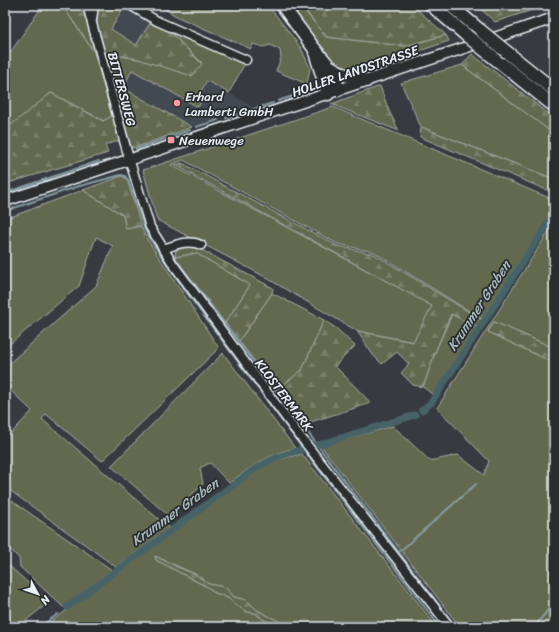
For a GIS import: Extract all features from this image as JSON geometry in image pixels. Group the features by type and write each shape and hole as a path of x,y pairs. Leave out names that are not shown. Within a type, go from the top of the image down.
{"highway":[{"path":"282,5 329,66 336,80 333,92"},
{"path":"431,5 554,106"},
{"path":"450,5 554,90"},
{"path":"313,47 333,92"},
{"path":"329,66 345,75 366,81"}],"main road":[{"name":"HOLLER LANDSTRASSE","path":"5,202 554,18"}],"street":[{"name":"BITTERSWEG","path":"87,5 130,161"},
{"name":"BITTERSWEG","path":"92,23 94,5"},
{"path":"130,5 156,21 246,60"},
{"name":"KLOSTERMARK","path":"130,161 150,227 163,249 292,426 450,627"},
{"path":"163,249 177,244 195,242 201,245"}],"shaded area":[{"path":"124,7 150,23 136,45 111,29"},
{"path":"132,70 198,107 199,94 207,80 253,107 192,127 123,88"}],"green space":[{"path":"43,5 62,5 94,52 112,116 104,121 51,93 11,126 5,111 5,60"},
{"path":"62,5 83,5 96,50 94,52"},
{"path":"99,5 124,5 170,32 202,64 192,76 138,59 116,55 123,88 192,127 134,148 130,146 97,29 97,7","holes":["124,7 150,23 136,45 111,29"]},
{"path":"157,5 268,5 301,48 310,68 307,84 276,71 281,58 280,50 270,45 263,47 253,44 251,49 180,18"},
{"path":"290,5 300,5 326,37 405,46 446,35 449,41 366,69 342,69 333,64"},
{"path":"301,5 412,5 446,35 405,46 326,37"},
{"path":"476,5 548,5 495,22"},
{"path":"170,32 245,63 229,93 207,81 199,94 204,97 198,107 132,70 123,88 116,55 138,59 202,63"},
{"path":"472,54 554,118 554,134 462,65"},
{"path":"462,65 554,134 554,179 421,127 401,83"},
{"path":"380,86 389,111 399,131 331,104"},
{"path":"51,93 103,121 112,116 121,140 105,145 108,153 5,184 5,111 11,125"},
{"path":"333,107 554,200 554,209 482,319 374,252 338,244 183,160 171,165 433,306 414,342 357,331 258,273 157,220 143,170"},
{"path":"421,127 554,179 554,193 420,137"},
{"path":"182,163 338,246 374,254 482,320 477,327 451,314 423,387 413,385 401,373 409,364 397,352 382,364 373,355 357,331 413,342 432,306 175,165"},
{"path":"122,176 127,179 141,226 126,229 123,215 83,190"},
{"path":"83,190 123,215 126,228 141,226 145,236 219,348 102,461 46,414 42,419 169,528 116,567 5,487 5,440 32,411 5,385 5,367 96,286 113,246 96,237 79,286 5,348 5,219"},
{"path":"554,223 554,348 494,322 488,331 554,363 554,627 460,627 321,446 393,426 430,461 458,455 484,475 489,461 437,408"},
{"path":"194,246 273,288 272,293 239,341 225,323 250,285 196,253 175,257 176,248"},
{"path":"196,253 250,285 225,323 175,257"},
{"path":"272,293 324,320 302,370 277,390 239,341"},
{"path":"452,314 477,327 433,395 423,387 436,350"},
{"path":"324,320 337,329 355,346 335,366 371,403 304,424 277,390 302,370"},
{"path":"494,322 554,348 554,363 488,332"},
{"path":"223,353 295,448 268,457 252,466 229,483 210,463 200,468 203,484 169,516 111,466"},
{"path":"302,454 437,627 296,627 289,622 282,623 257,610 246,600 234,597 225,587 209,584 195,574 155,556 156,560 211,589 213,592 228,598 247,612 255,613 264,620 279,627 44,627 261,467 280,459"},
{"path":"5,496 112,570 63,607 20,567 19,558 5,545"},
{"path":"155,556 195,574 209,584 225,587 234,597 246,600 257,610 282,623 289,622 296,627 279,627 264,620 255,613 247,612 228,598 213,592 211,589 156,560"},
{"path":"5,562 49,602 18,627 5,627"}],"waterway":[{"path":"278,101 302,93"},
{"path":"247,111 273,103"},
{"path":"226,118 238,114"},
{"path":"196,127 218,120"},
{"path":"136,149 190,130"},
{"path":"5,193 99,161"},
{"path":"5,211 76,187 121,175 125,176 128,180 144,228 149,238 186,292 303,449 440,627"},
{"name":"Krummer Graben","path":"422,410 431,403 554,214"},
{"name":"Krummer Graben","path":"177,261 456,627"},
{"name":"Krummer Graben","path":"318,445 415,415"},
{"name":"Krummer Graben","path":"67,607 256,468 277,457 303,449"},
{"path":"399,552 476,484"},
{"path":"534,627 554,603"},
{"name":"Krummer Graben","path":"40,627 58,614"}],"place":[{"name":"Erhard Lamberti GmbH","path":"177,103"},
{"name":"Neuenwege","path":"171,140"}]}
